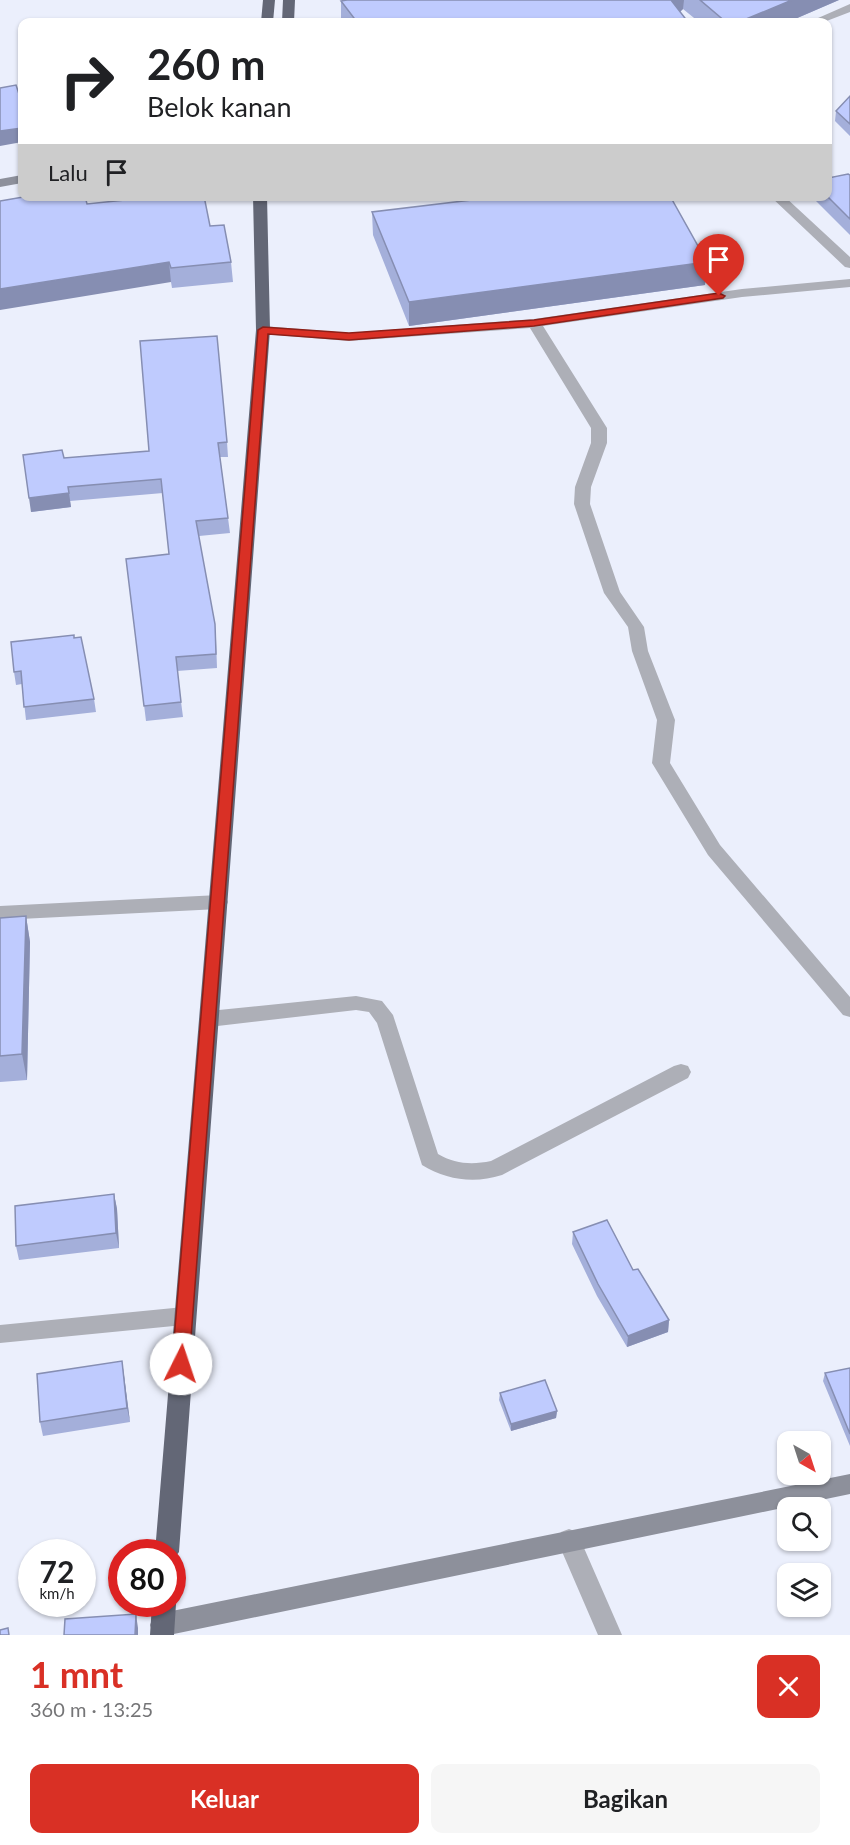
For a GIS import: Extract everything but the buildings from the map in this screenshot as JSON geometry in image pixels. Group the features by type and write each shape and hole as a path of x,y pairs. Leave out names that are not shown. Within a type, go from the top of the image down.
{"highway":[{"path":"267,18 269,0"},
{"path":"288,18 289,0"},
{"path":"168,1539 263,330 260,201"}],"street":[{"path":"826,18 850,8"},
{"path":"0,183 18,180"},
{"path":"781,201 850,264"},
{"path":"263,330 349,336 534,323 742,293 850,283"},
{"path":"534,323 599,428 599,443 583,487 582,504 612,593 636,627 640,651 666,720 661,764 714,850 850,1010"},
{"path":"0,913 219,902"},
{"path":"209,1019 356,1003 375,1006 386,1020 429,1159 456,1173 495,1169 681,1072"},
{"path":"0,1334 184,1316"},
{"path":"162,1621 850,1484"},
{"path":"569,1540 610,1635"}],"route":[{"path":"181,1364 263,330 349,336 534,323 719,296"}]}
